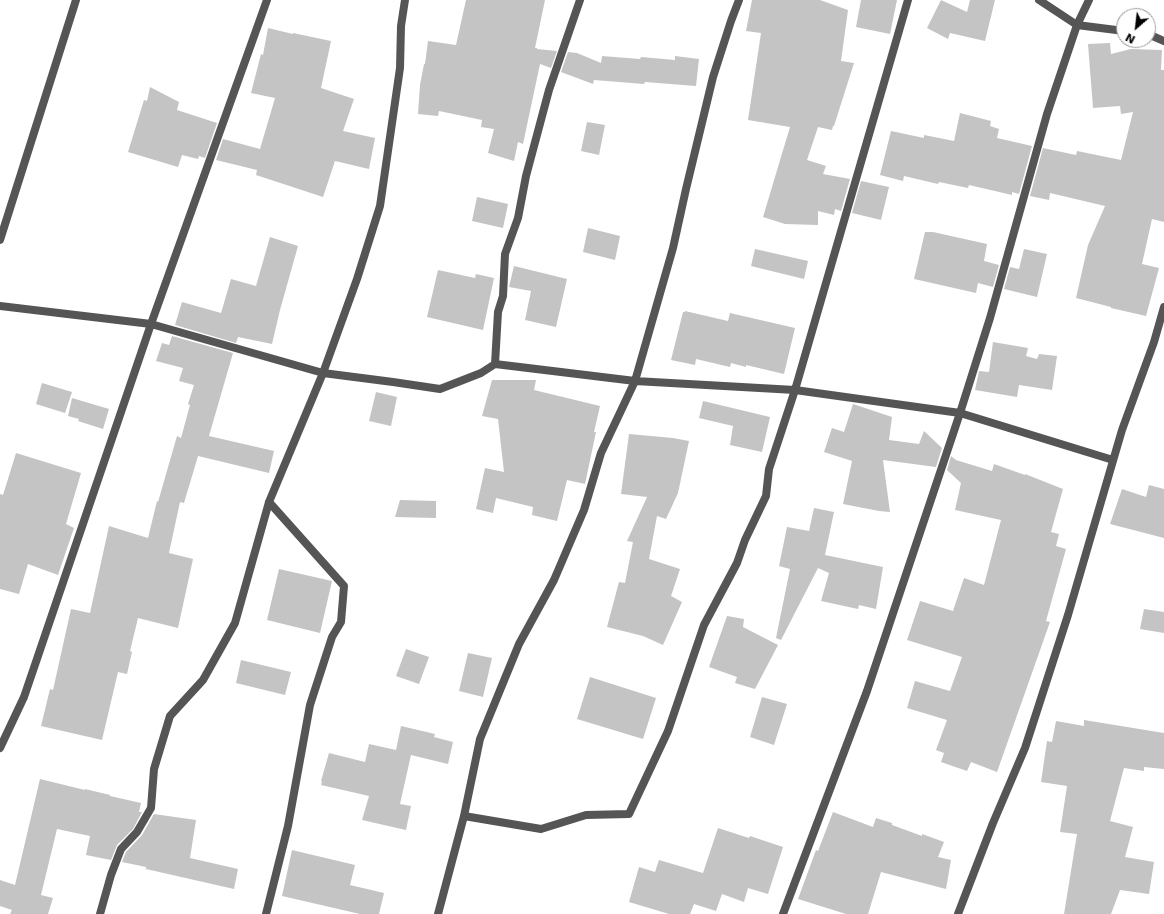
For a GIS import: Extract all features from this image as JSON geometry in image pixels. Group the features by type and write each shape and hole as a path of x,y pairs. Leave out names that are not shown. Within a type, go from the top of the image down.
{"street":[{"path":"0,240 76,0"},
{"path":"0,748 24,697 151,324 267,0"},
{"path":"100,914 111,875 121,849 137,832 151,808 154,769 170,716 203,680 235,622 269,502 323,373 357,279 380,206 400,68 401,26 405,0"},
{"path":"495,364 498,312 503,296 505,254 518,218 526,176 549,90 580,0"},
{"path":"438,914 464,816 480,739 519,644 554,580 584,510 601,453 635,381 672,248 713,77 739,0"},
{"path":"464,816 541,829 586,815 629,814 668,731 704,625 737,563 745,540 766,496 769,469 795,390 908,0"},
{"path":"1039,0 1077,25 1116,30"},
{"path":"784,914 867,691 960,413 990,318 1047,114 1077,25 1089,0"},
{"path":"0,306 151,324 323,373 440,390 481,373 495,364 635,381 795,390 960,413 1113,460"},
{"path":"958,914 993,823 1025,748 1068,615 1122,430 1154,342 1164,307"},
{"path":"266,914 288,826 310,705 332,637 341,622 344,586 269,502"}],"building":[{"path":"466,0 545,0 535,48 557,51 551,68 540,64 523,144 518,142 514,161 488,153 494,129 481,127 482,120 439,111 438,116 418,114 420,85 428,41 456,45"},
{"path":"752,0 820,0 848,10 841,61 854,63 834,126 832,130 818,127 807,160 826,166 823,174 850,179 841,211 835,209 834,215 818,211 818,225 785,224 763,217 790,127 748,120 761,33 746,31"},
{"path":"861,0 897,0 890,34 856,27"},
{"path":"941,0 967,12 970,0 995,0 985,41 950,33 948,39 927,28"},
{"path":"268,28 331,41 321,88 354,99 343,131 375,138 369,169 335,161 323,197 256,175 257,170 216,160 223,139 260,149 275,98 251,93 261,54 263,55"},
{"path":"1110,43 1111,54 1131,49 1162,50 1161,70 1164,70 1164,222 1152,219 1142,264 1159,268 1146,316 1076,298 1088,245 1105,206 1050,193 1049,200 1030,196 1043,148 1076,155 1077,151 1121,160 1133,112 1121,114 1120,106 1093,108 1088,44"},
{"path":"568,52 577,53 601,63 602,56 675,60 675,56 699,59 696,86 594,80 593,84 561,72"},
{"path":"150,87 179,102 177,110 217,123 205,158 199,156 198,159 182,155 178,167 128,152 144,100 147,101"},
{"path":"960,113 991,121 990,126 999,129 997,138 1032,146 1019,194 1012,192 1012,195 969,185 968,188 939,182 938,184 904,176 903,181 880,175 891,131 924,138 924,135 954,141"},
{"path":"587,122 605,125 599,155 581,151"},
{"path":"861,181 889,187 881,220 852,213"},
{"path":"477,197 508,204 503,228 472,221"},
{"path":"588,228 620,236 615,260 583,252"},
{"path":"925,232 933,232 987,244 984,261 999,265 993,287 978,283 976,293 914,279"},
{"path":"270,237 298,246 272,344 238,337 236,343 175,325 182,302 221,313 231,279 256,286"},
{"path":"755,249 808,261 804,279 751,266"},
{"path":"1024,249 1047,254 1037,297 1004,289 1010,267 1019,269"},
{"path":"514,266 567,279 556,327 525,320 531,291 509,287"},
{"path":"438,270 475,278 476,274 494,278 483,330 427,317"},
{"path":"685,311 728,321 730,313 795,328 784,374 731,363 730,367 696,359 695,365 671,360 683,312"},
{"path":"172,336 233,353 209,436 274,451 269,473 198,456 184,503 180,502 169,553 193,559 178,628 138,618 130,651 132,652 127,674 118,672 102,740 41,726 50,689 53,690 71,609 90,613 109,526 148,538 157,501 158,502 177,436 181,438 190,405 188,404 194,385 179,381 183,368 156,361 162,343 169,345"},
{"path":"993,342 1028,348 1026,356 1037,359 1039,354 1057,356 1052,390 1019,385 1017,397 975,390 979,371 989,372"},
{"path":"492,380 536,380 534,390 600,406 585,484 567,480 557,521 532,515 533,507 496,498 493,513 476,509 485,468 504,472 498,419 482,416"},
{"path":"42,383 72,392 65,413 36,404"},
{"path":"376,392 397,397 391,426 369,421"},
{"path":"72,398 109,409 103,429 78,421 79,419 68,416"},
{"path":"703,401 770,417 762,452 730,445 733,426 699,418"},
{"path":"853,404 892,417 889,440 919,444 924,431 942,448 936,467 883,460 890,512 843,504 852,461 824,452 832,428 844,432"},
{"path":"629,434 689,441 678,493 666,519 657,516 649,559 680,569 671,596 682,602 663,645 643,636 607,627 619,582 625,583 633,542 627,541 647,497 621,494"},
{"path":"16,453 81,473 66,524 74,528 58,575 28,564 19,594 0,589 0,494 3,495"},
{"path":"951,456 956,460 992,471 994,464 1063,489 1051,532 1059,534 1056,546 1066,549 1046,621 1050,622 997,772 971,762 967,771 941,762 944,753 936,750 947,720 907,708 915,681 950,691 962,657 907,640 920,601 953,611 964,578 984,585 1001,520 955,510 961,483 947,470"},
{"path":"1149,485 1164,489 1164,538 1110,524 1122,489 1146,497"},
{"path":"400,500 436,501 436,518 395,517"},
{"path":"814,508 834,512 825,555 883,567 876,609 859,605 858,609 821,601 829,573 818,568 781,640 776,638 790,569 779,566 787,527 809,531"},
{"path":"279,569 332,581 320,633 267,620"},
{"path":"1144,609 1164,612 1164,633 1140,629"},
{"path":"727,616 744,619 743,627 778,645 755,689 735,683 737,677 709,667"},
{"path":"406,649 429,657 419,684 396,676"},
{"path":"468,653 492,658 483,697 459,691"},
{"path":"241,660 291,672 285,695 236,683"},
{"path":"590,677 656,698 643,739 577,719"},
{"path":"762,697 787,704 774,745 750,737"},
{"path":"1084,720 1164,733 1164,769 1144,767 1144,771 1124,768 1110,821 1133,827 1125,857 1154,862 1149,894 1120,890 1111,914 1064,914 1077,834 1060,832 1067,786 1041,782 1047,741 1052,742 1056,721 1084,726"},
{"path":"401,726 435,734 434,737 453,742 448,764 411,755 400,804 411,806 406,830 362,820 369,796 321,785 329,753 365,762 369,744 396,750"},
{"path":"40,779 141,803 139,812 142,812 133,829 117,845 111,860 86,855 90,836 57,829 41,895 53,898 48,914 10,914 12,910 0,906 0,880 15,885"},
{"path":"833,812 873,827 876,818 922,836 922,834 944,842 938,857 951,860 946,889 881,872 868,914 846,914 798,899 816,850 818,851"},
{"path":"154,814 196,820 190,858 238,869 234,889 122,862 126,852 142,835"},
{"path":"718,828 749,838 750,836 783,847 768,894 748,888 744,902 722,894 716,911 694,904 690,914 669,914 629,902 639,867 655,872 659,860 703,873"},
{"path":"292,850 355,865 350,885 384,893 379,914 360,914 282,896"}]}
